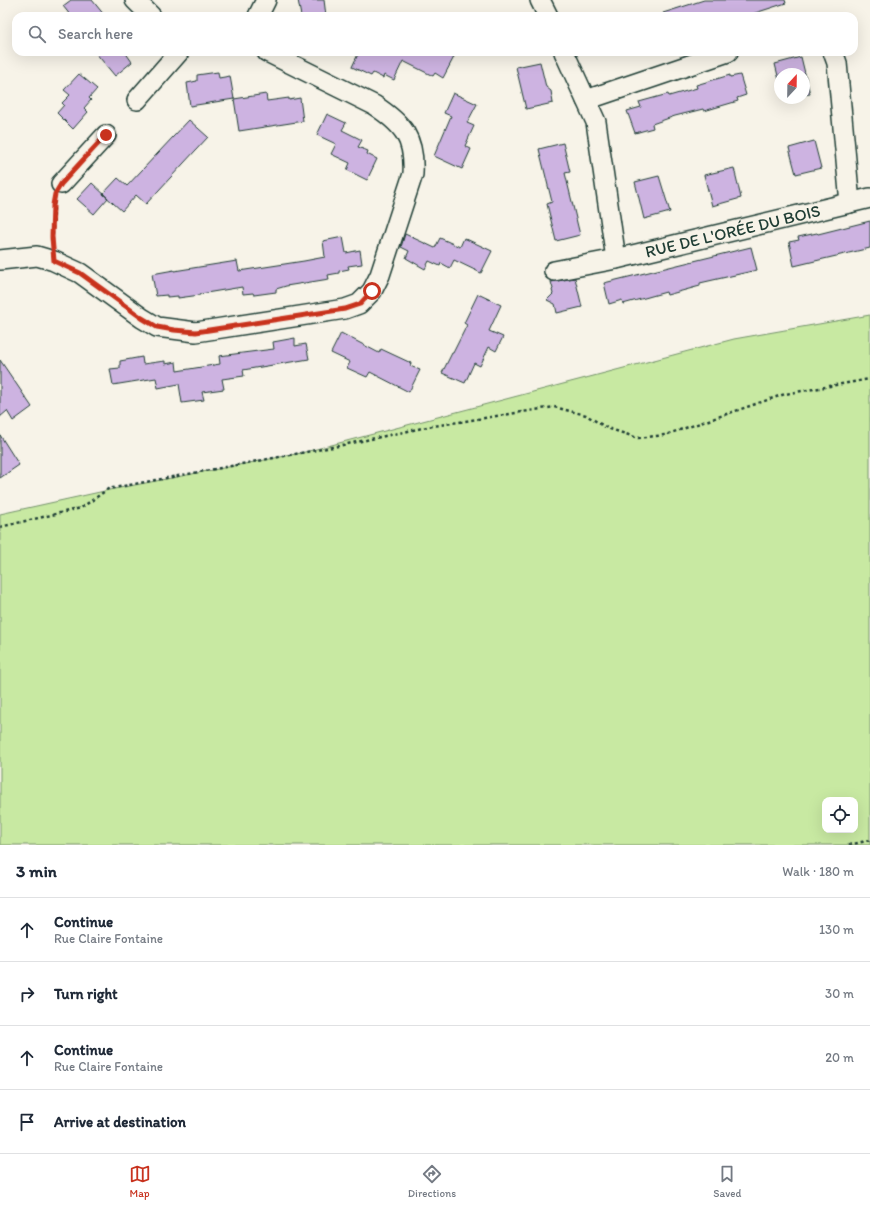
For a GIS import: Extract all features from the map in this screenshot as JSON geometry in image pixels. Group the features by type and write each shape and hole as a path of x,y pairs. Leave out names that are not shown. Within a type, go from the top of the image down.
{"street":[{"path":"135,0 147,12"},
{"path":"260,12 266,0"},
{"path":"540,0 546,12"},
{"path":"137,100 175,56"},
{"path":"0,260 37,256 54,261 80,273 142,318 157,327 174,330 196,332 345,309 360,304 372,291 380,276 413,174 414,159 410,143 397,122 391,116 374,105 275,56"},
{"path":"566,56 596,122 616,259"},
{"path":"586,100 716,56"},
{"path":"834,56 837,63 850,203"},
{"path":"61,184 106,135"},
{"name":"RUE DE L'ORÉE DU BOIS","path":"554,271 616,259 870,198"}],"path":[{"path":"54,261 52,237 53,205 55,194 61,184"},
{"path":"0,527 81,508 108,489 338,446 427,427 554,407 586,415 607,428 638,438 665,435 785,394 870,379"},
{"path":"849,845 870,840"}],"green space":[{"path":"870,315 870,845 0,845 0,514 109,490 301,453 734,339"}],"building":[{"path":"71,0 92,0 102,12 68,12 63,6"},
{"path":"298,0 324,0 326,12 300,12"},
{"path":"704,0 785,0 786,3 758,12 666,12"},
{"path":"98,56 128,56 132,62 115,76"},
{"path":"357,56 454,57 443,78 435,73 433,76 403,61 394,80 384,75 383,78 373,73 371,76 352,67"},
{"path":"801,57 804,68 776,68 775,64"},
{"path":"540,62 546,87 551,91 553,103 526,109 516,67"},
{"path":"218,72 219,78 230,76 234,99 190,106 187,83 197,81 197,75"},
{"path":"79,74 97,89 89,98 91,100 84,108 88,112 73,129 57,113 64,105 62,103 70,95 64,90"},
{"path":"730,75 730,77 740,75 746,95 737,98 738,101 704,111 703,109 675,116 652,124 653,128 635,133 627,111 641,107 639,102 668,94 669,96 697,88 696,85"},
{"path":"453,93 477,104 467,123 474,126 465,146 471,149 462,169 434,156 451,116 444,113"},
{"path":"266,94 267,101 300,98 303,121 239,131 234,99"},
{"path":"327,114 346,123 342,130 362,140 358,147 368,151 367,154 377,159 367,180 347,170 350,163 331,154 336,144 317,135"},
{"path":"189,120 208,137 146,204 136,195 122,211 103,194 118,178 127,186"},
{"path":"814,141 821,168 796,174 789,148"},
{"path":"563,143 570,172 565,173 580,235 556,241 547,204 552,202 539,149"},
{"path":"734,168 741,198 712,206 704,175"},
{"path":"659,176 670,212 644,219 635,182"},
{"path":"92,183 108,198 94,214 77,199"},
{"path":"870,221 870,248 794,266 789,242 799,240 798,237 818,234"},
{"path":"405,234 435,248 440,238 460,247 464,238 492,251 481,273 454,260 450,268 441,263 440,266 429,261 425,269 406,258 409,251 401,247"},
{"path":"343,237 346,253 360,250 362,264 348,266 349,269 328,275 329,279 286,286 276,289 276,292 254,295 253,293 243,294 242,287 178,298 178,296 167,297 167,295 156,296 152,274 237,261 239,271 325,257 323,241"},
{"path":"751,247 757,270 700,283 700,286 667,295 666,292 623,304 622,300 609,304 604,283"},
{"path":"575,278 582,307 557,313 555,304 547,300 553,294 551,282"},
{"path":"478,294 501,305 489,331 503,337 496,351 489,347 480,366 474,363 465,383 442,373 467,325 464,323"},
{"path":"341,333 379,353 381,349 411,363 410,366 420,370 409,392 370,372 367,377 347,368 350,362 331,353"},
{"path":"295,338 295,346 306,344 309,359 243,370 244,376 222,379 224,389 202,392 204,400 182,403 179,384 158,388 156,378 113,385 110,369 120,368 120,361 142,357 143,364 165,361 165,364 176,362 177,371 220,364 219,356 274,349 273,342"},
{"path":"0,360 32,407 13,421 7,411 0,417"},
{"path":"0,435 19,465 0,478"}],"route":[{"path":"106,135 61,184 55,194 52,218 54,261 80,273 142,318 157,327 196,332 345,309 360,304 372,291"}]}
